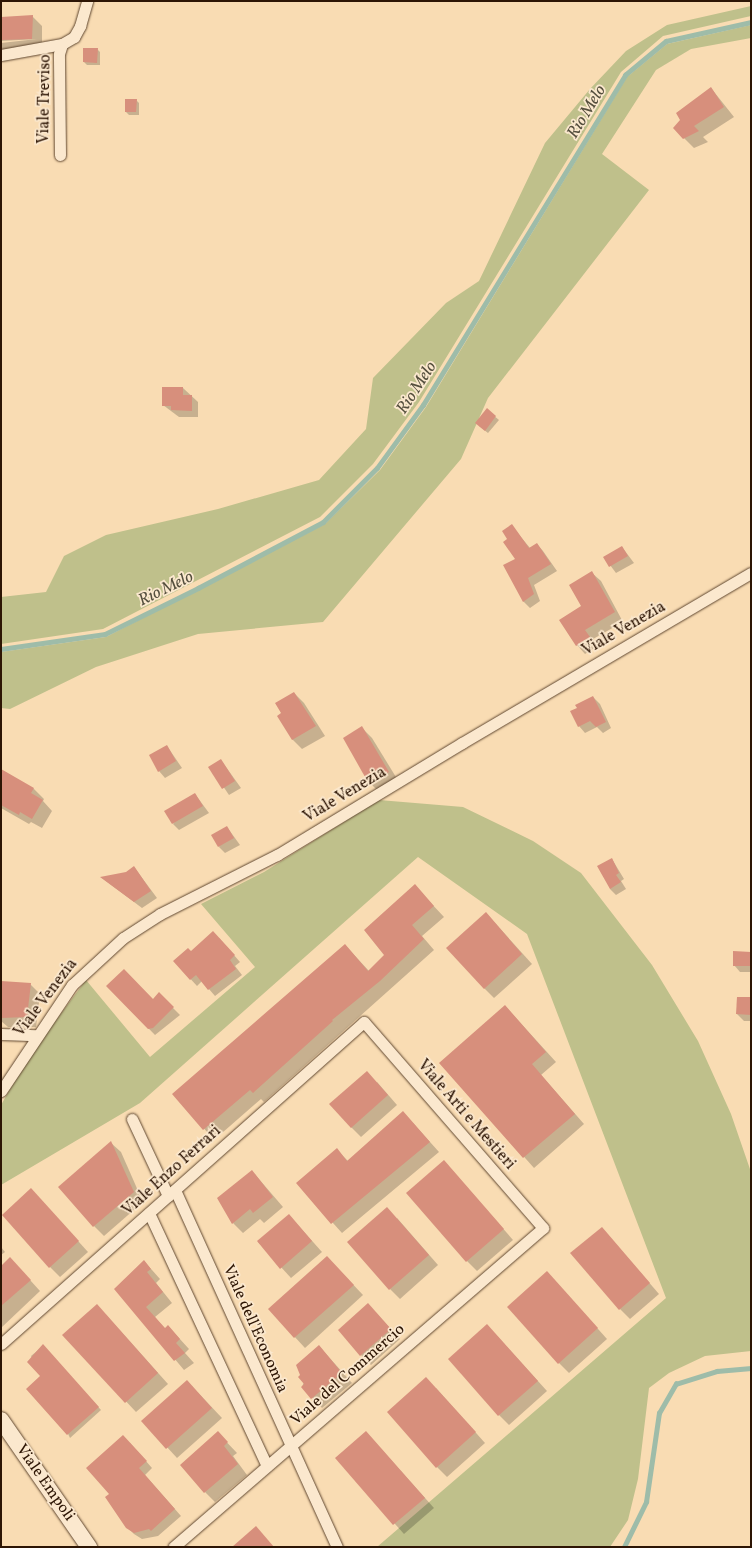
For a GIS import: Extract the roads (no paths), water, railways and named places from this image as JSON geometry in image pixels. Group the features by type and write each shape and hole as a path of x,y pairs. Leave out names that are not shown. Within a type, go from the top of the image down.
{"street":[{"name":"Viale Treviso","path":"1,55 62,44 74,37 87,1"},
{"name":"Viale Treviso","path":"60,155 59,54 62,44"},
{"name":"Viale Venezia","path":"1,1091 36,1035 72,985 93,963 123,938 160,914 277,855 462,742 751,573"},
{"name":"Viale Enzo Ferrari","path":"1,1344 364,1022"},
{"name":"Viale Arti e Mestieri","path":"364,1022 543,1228"},
{"path":"1,1034 36,1035"},
{"name":"Viale dell'Economia","path":"132,1119 171,1193 337,1547"},
{"path":"149,1213 267,1466"},
{"name":"Viale del Commercio","path":"174,1547 543,1228"},
{"name":"Viale Empoli","path":"1,1420 89,1547"}],"waterway":[{"name":"Rio Melo","path":"1,649 105,634 198,588 323,522 377,468 423,405 625,75 666,41 751,22"},
{"path":"624,1547 646,1502 659,1413 676,1384 717,1371 751,1368"}]}
